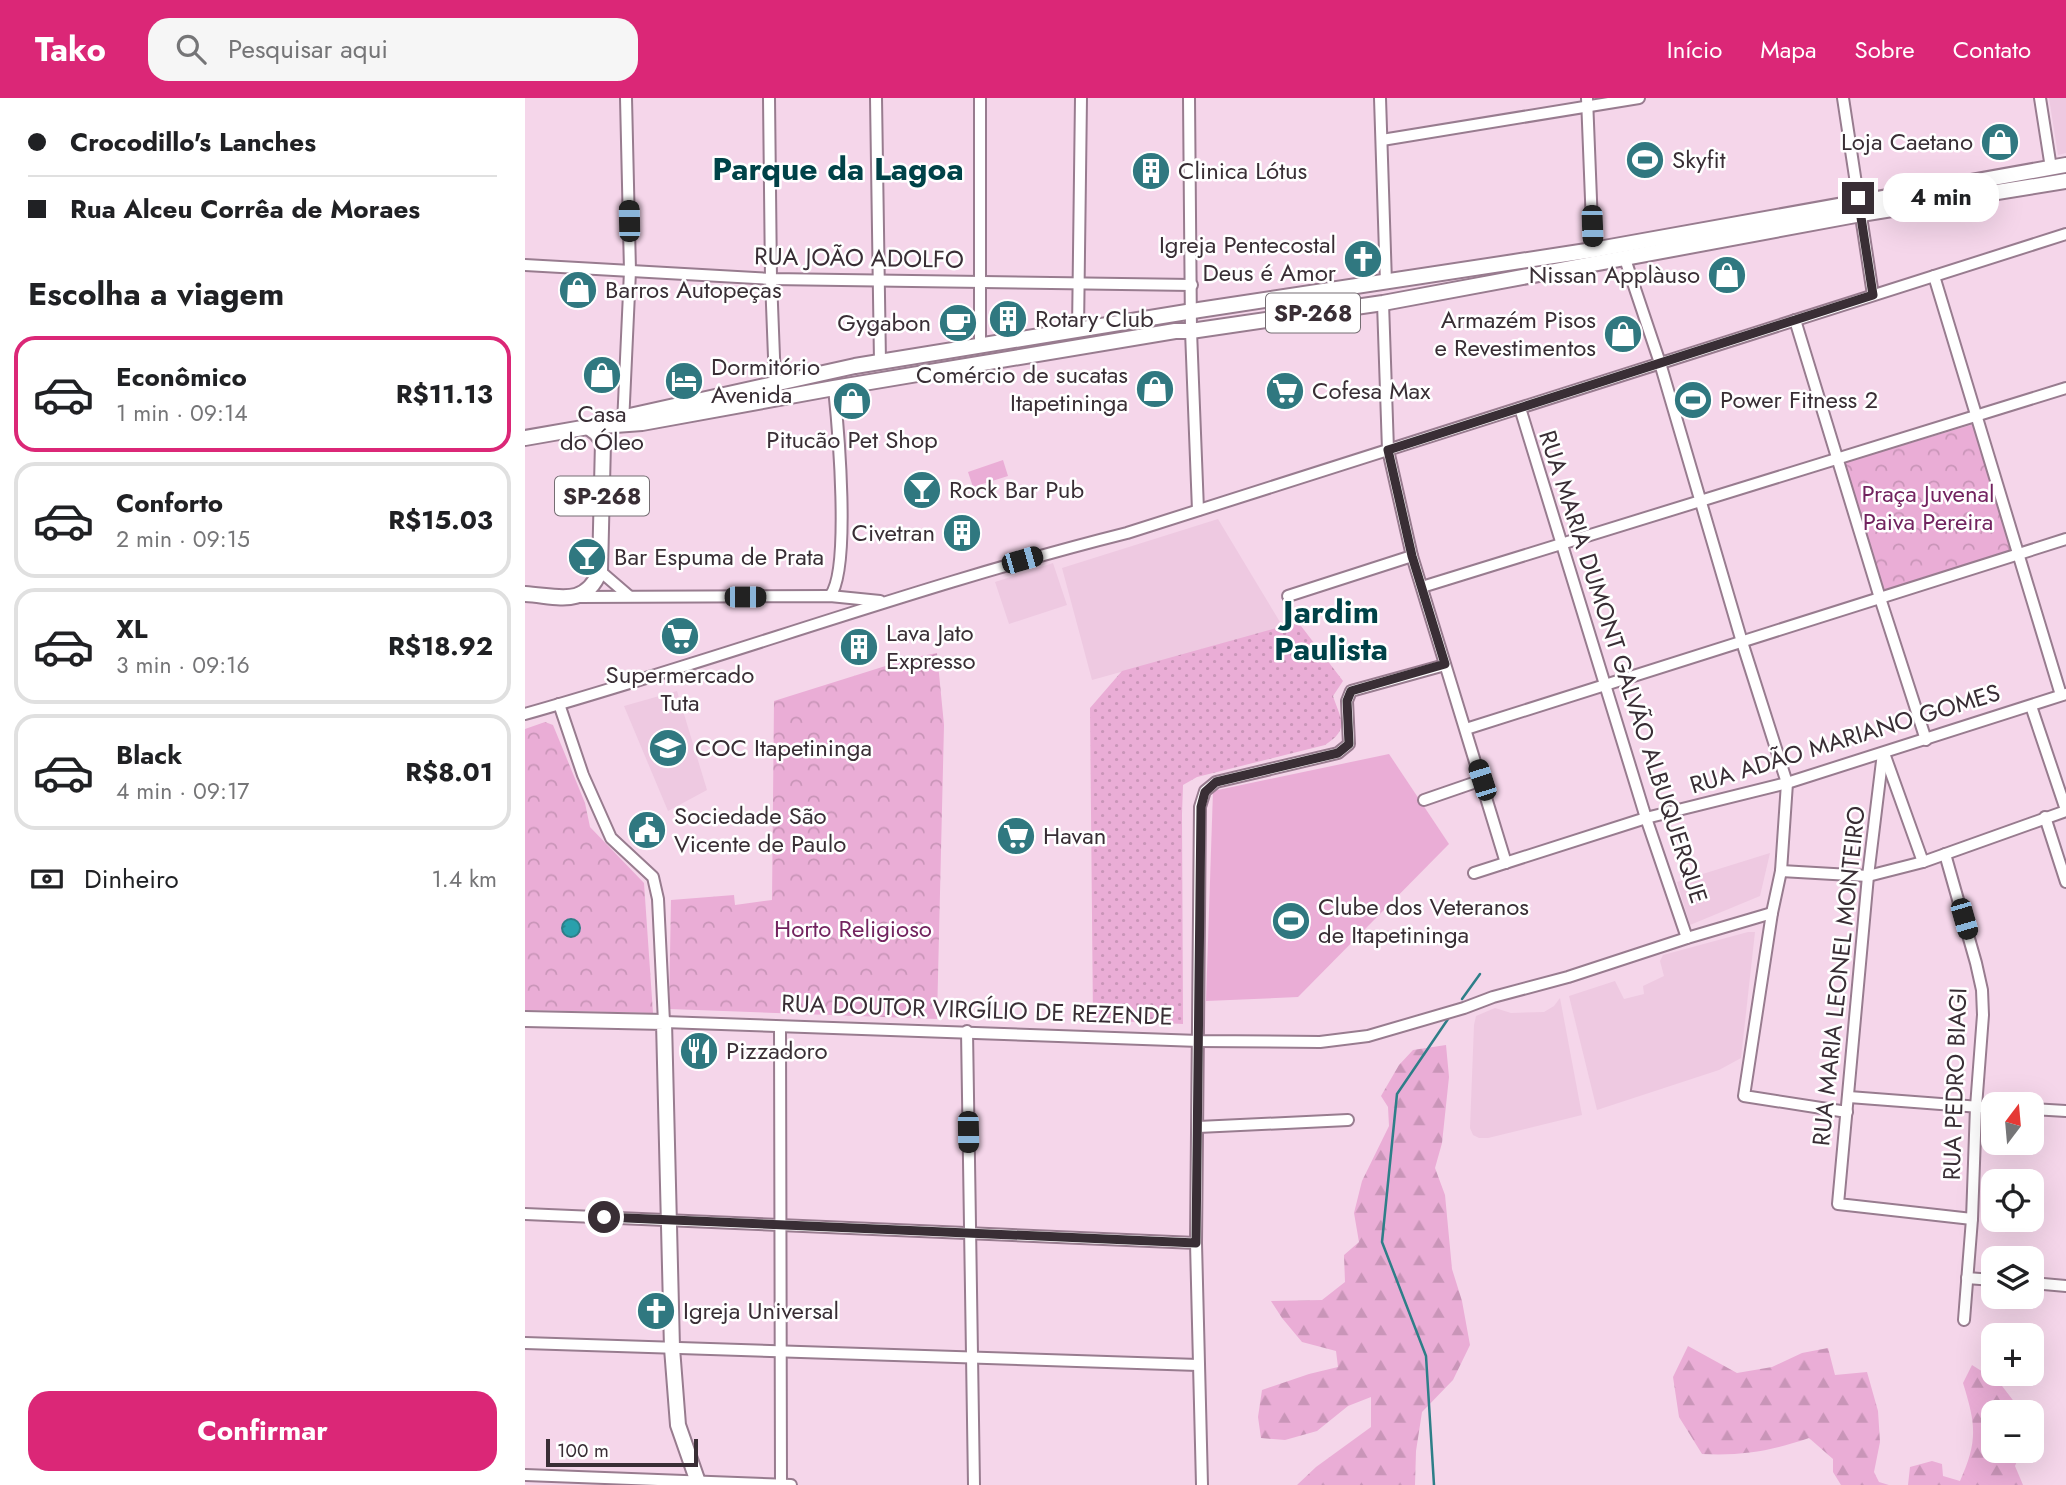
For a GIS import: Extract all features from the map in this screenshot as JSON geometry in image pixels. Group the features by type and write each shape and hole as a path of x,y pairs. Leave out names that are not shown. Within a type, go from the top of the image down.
{"main road":[{"name":"SP-268","path":"525,438 1175,331 1191,331 1383,303 1625,259 2059,166"},
{"name":"SP-268","path":"588,427 607,426 775,383 880,362 1193,311 1860,209 2066,181"},
{"path":"603,442 607,426"},
{"name":"SP-268","path":"588,427 603,442 600,572"},
{"path":"525,594 578,597 590,589 600,572"},
{"name":"RUA DOUTOR VIRGÍLIO DE REZENDE","path":"525,1019 664,1022"},
{"path":"664,1022 677,1425 698,1483"}],"street":[{"path":"623,421 630,271 626,98"},
{"path":"769,98 775,383"},
{"path":"876,98 880,362"},
{"path":"980,98 980,346"},
{"path":"1078,330 1081,98"},
{"path":"1189,98 1193,311 1191,331 1198,510"},
{"path":"1380,98 1386,283"},
{"path":"1382,141 1587,102 1639,98"},
{"path":"1843,98 1873,295"},
{"path":"2040,98 2059,166"},
{"path":"1587,102 1593,250"},
{"path":"525,714 1007,564 1126,533 2066,233"},
{"path":"1625,259 1660,363 1742,642 1787,783 1781,871 1744,1096 1847,1112"},
{"name":"RUA JOÃO ADOLFO","path":"525,265 771,279 1192,285"},
{"path":"1934,276 2018,555 2064,694"},
{"path":"1383,303 1388,450 1412,556 1506,863"},
{"path":"1795,320 1879,598 1926,740"},
{"path":"1422,587 2066,388"},
{"path":"829,389 841,536 837,582 830,596 837,619"},
{"name":"RUA MARIA DUMONT GALVÃO ALBUQUERQUE","path":"1520,408 1646,818 1687,938"},
{"path":"1466,729 2066,539"},
{"path":"1288,596 1412,556"},
{"path":"600,572 629,596"},
{"path":"578,597 830,596 886,602"},
{"path":"1202,1485 1196,1243 1201,807 1205,792 1216,782 1338,753 1349,744 1347,701 1351,691 1445,664"},
{"name":"RUA ADÃO MARIANO GOMES","path":"1474,873 1646,818 1787,783 2064,694"},
{"path":"559,704 583,775 611,838 653,877 658,898 664,1022"},
{"path":"1781,871 1868,876 1923,862 2066,810 2031,706"},
{"path":"1884,753 1923,862"},
{"name":"RUA MARIA LEONEL MONTEIRO","path":"1884,753 1868,876 1837,1204 1972,1219"},
{"path":"1424,800 1482,780"},
{"path":"1879,789 1895,786"},
{"path":"2045,817 2066,882"},
{"name":"RUA PEDRO BIAGI","path":"1945,854 1982,990 1972,1219 1964,1320"},
{"name":"RUA DOUTOR VIRGÍLIO DE REZENDE","path":"664,1022 1199,1041 1319,1042 1368,1036 1772,914"},
{"path":"780,1027 781,1485"},
{"path":"967,1031 974,1485"},
{"path":"1849,1097 1981,1107"},
{"path":"2044,1110 2066,1111"},
{"path":"1198,1126 1348,1120"},
{"path":"525,1214 1196,1243"},
{"path":"1967,1278 1981,1279"},
{"path":"2044,1284 2066,1286"},
{"path":"525,1343 1198,1365"},
{"path":"525,1475 790,1485"}],"shaded area":[{"path":"2049,98 2066,98 2066,153 2058,155"},
{"path":"1218,519 1283,627 1092,680 1062,568"},
{"path":"1053,563 1067,605 1009,624 995,582"},
{"name":"COC Itapetininga","path":"677,691 707,790 668,811 624,706"},
{"path":"1770,853 1760,896 1690,925 1677,882"},
{"path":"1755,932 1741,1058 1719,1070 1597,1110 1569,996 1615,981 1624,999 1644,994 1643,986 1664,976 1660,961 1663,955"},
{"path":"1560,998 1582,1115 1488,1138 1473,1135 1470,1128 1476,1016 1495,1008 1511,1013 1544,1012"}],"green space":[{"name":"Praça Juvenal Paiva Pereira","path":"1974,424 2013,551 1883,592 1843,463"},
{"path":"1003,460 1008,476 973,487 968,472"},
{"path":"1298,622 1343,681 1333,696 1341,718 1341,729 1325,745 1197,777 1183,785 1183,1024 1093,1020 1090,708 1122,671"},
{"name":"Horto Religioso","path":"937,653 944,725 937,1019 669,1009 671,900 734,895 735,905 772,900 774,701 911,658"},
{"path":"545,722 553,725 585,803 590,827 644,883 653,1013 525,1010 525,729"},
{"name":"Clube dos Veteranos de Itapetininga","path":"1389,754 1449,844 1298,997 1206,1001 1213,791"},
{"path":"1446,1045 1449,1077 1442,1143 1435,1168 1445,1195 1452,1269 1462,1301 1470,1345 1453,1380 1422,1412 1416,1451 1415,1485 1297,1485 1316,1467 1371,1427 1371,1397 1348,1406 1317,1431 1285,1440 1261,1438 1258,1417 1262,1390 1338,1367 1336,1351 1302,1342 1271,1301 1322,1300 1345,1282 1344,1255 1359,1242 1354,1213 1362,1181 1389,1126 1388,1107 1381,1096 1399,1065 1413,1050"},
{"path":"1688,1346 1737,1373 1772,1367 1802,1353 1828,1348 1835,1375 1867,1372 1878,1411 1880,1442 1874,1472 1879,1482 1889,1485 1841,1485 1833,1472 1833,1459 1809,1438 1756,1452 1702,1454 1679,1417 1673,1377"},
{"path":"1972,1365 1981,1371 1981,1386 2002,1386 2013,1400 1981,1400 1981,1463 2016,1463 2023,1485 1908,1485 1910,1467 1932,1461 1942,1464 1943,1476 1960,1481 1970,1455 1973,1433 1971,1410 1963,1383"}],"water":[{"path":"571,919 577,922 580,928 577,934 571,937 565,934 562,928 565,922"}],"waterway":[{"path":"1462,999 1480,974"},
{"path":"1434,1485 1426,1356 1382,1242 1397,1094 1448,1019"}],"place":[{"name":"Loja Caetano","path":"2000,142"},
{"name":"Skyfit","path":"1645,160"},
{"name":"Clinica Lótus","path":"1151,171"},
{"name":"Igreja Pentecostal Deus é Amor","path":"1363,259"},
{"name":"Nissan Applàuso","path":"1727,275"},
{"name":"Barros Autopeças","path":"578,290"},
{"name":"Rotary Club","path":"1008,319"},
{"name":"Gygabon","path":"958,323"},
{"name":"Armazém Pisos e Revestimentos","path":"1623,334"},
{"name":"Casa do Óleo","path":"602,375"},
{"name":"Dormitório Avenida","path":"684,381"},
{"name":"Comércio de sucatas Itapetininga","path":"1155,389"},
{"name":"Cofesa Max","path":"1285,391"},
{"name":"Power Fitness 2","path":"1693,400"},
{"name":"Pitucão Pet Shop","path":"852,401"},
{"name":"Rock Bar Pub","path":"922,490"},
{"name":"Civetran","path":"962,533"},
{"name":"Bar Espuma de Prata","path":"587,557"},
{"name":"Supermercado Tuta","path":"680,636"},
{"name":"Lava Jato Expresso","path":"859,647"},
{"name":"COC Itapetininga","path":"668,748"},
{"name":"Sociedade São Vicente de Paulo","path":"647,830"},
{"name":"Havan","path":"1016,836"},
{"name":"Clube dos Veteranos de Itapetininga","path":"1291,921"},
{"name":"Pizzadoro","path":"699,1051"},
{"name":"Igreja Universal","path":"656,1311"}],"district":[{"name":"Parque da Lagoa","path":"838,169"},
{"name":"Jardim Paulista","path":"1331,630"}],"route":[{"path":"604,1217 1196,1243 1201,807 1205,792 1216,782 1338,753 1349,744 1347,701 1351,691 1445,664 1412,556 1388,450 1873,295 1858,198"}]}
